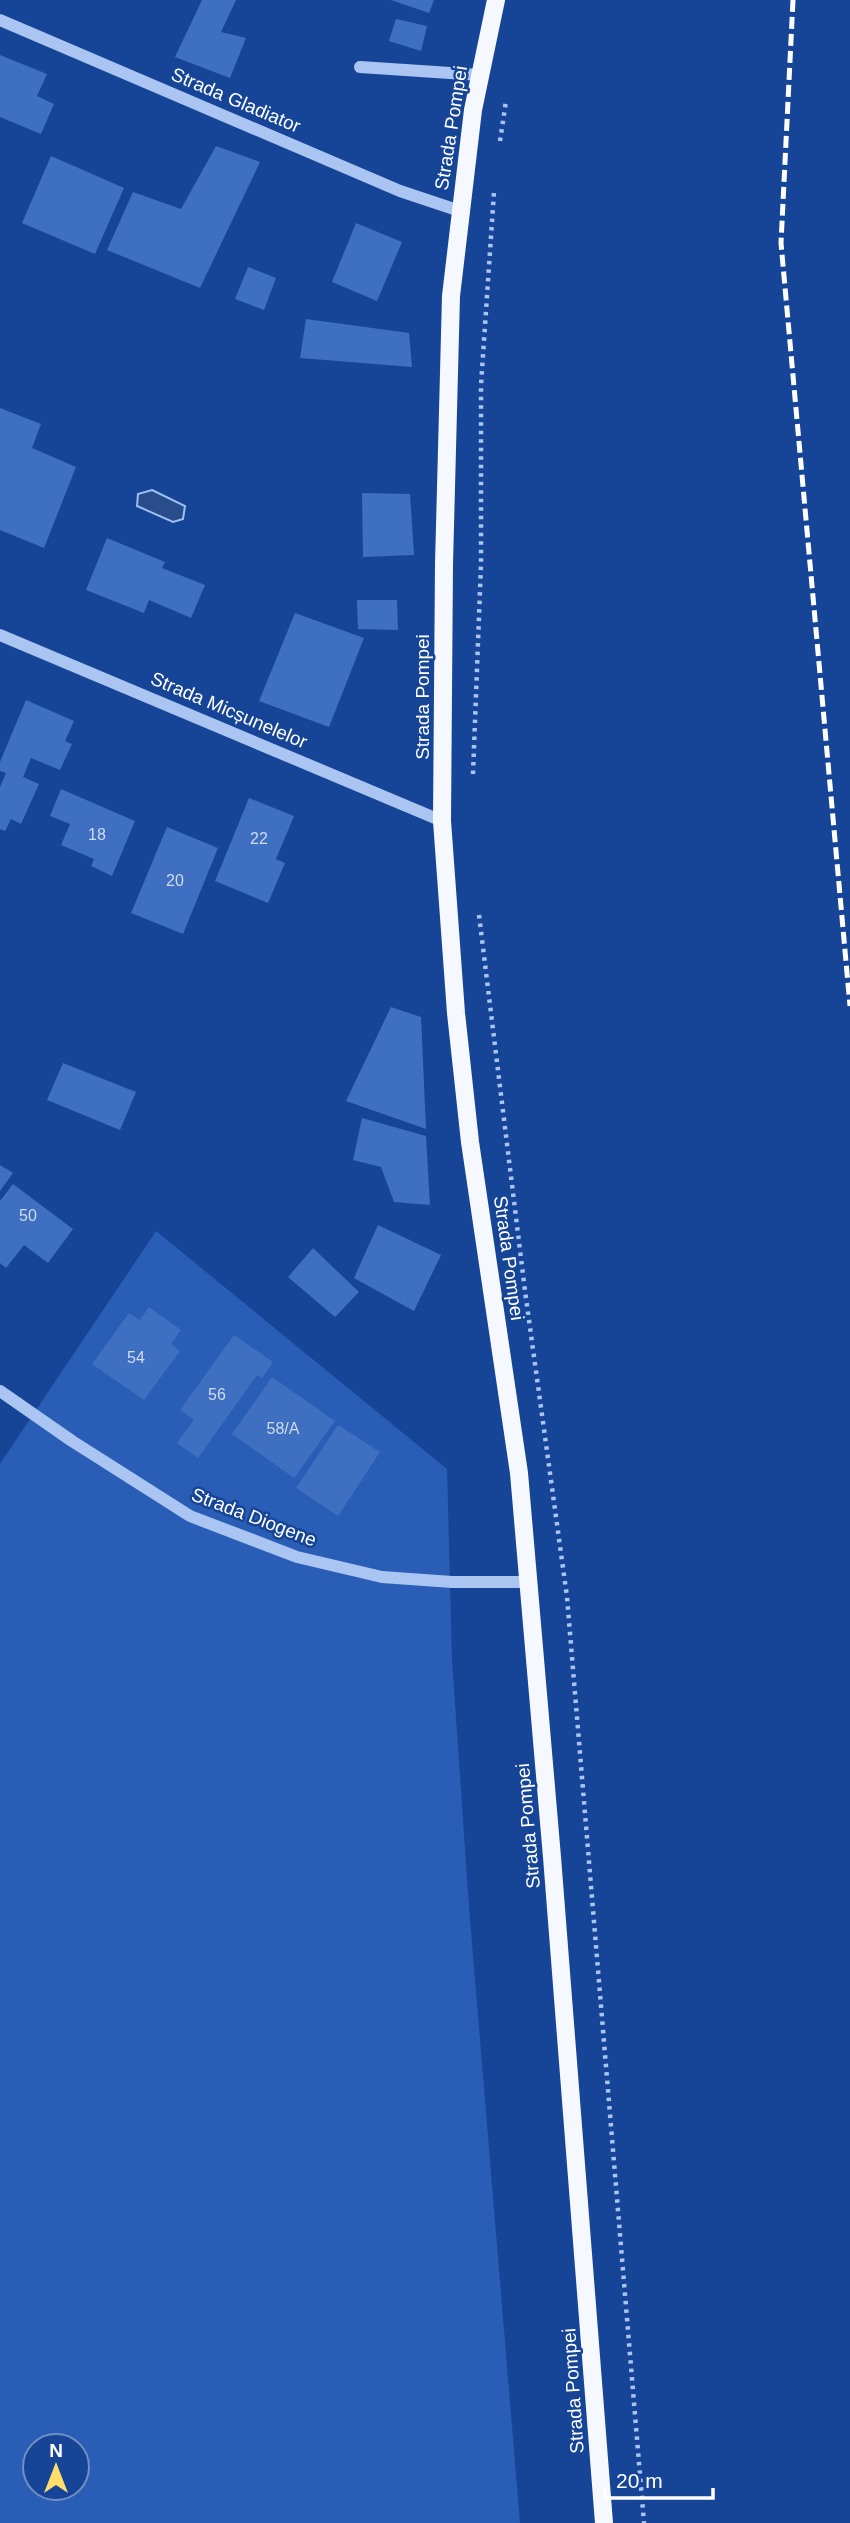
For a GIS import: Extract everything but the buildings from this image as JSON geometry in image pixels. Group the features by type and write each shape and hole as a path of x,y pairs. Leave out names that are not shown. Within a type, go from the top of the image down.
{"main road":[{"name":"Strada Pompei","path":"496,0 472,110 451,296 444,564 442,821 456,1013 470,1142 519,1473 604,2523"}],"street":[{"name":"Strada Gladiator","path":"0,20 400,191 460,211"},
{"path":"360,68 480,75"},
{"name":"Strada Micșunelelor","path":"0,635 442,821"},
{"name":"Strada Diogene","path":"0,1391 72,1441 190,1516 297,1557 382,1577 528,1581"}],"path":[{"path":"499,149 506,95"},
{"path":"472,785 481,564 481,385 494,189"},
{"path":"478,906 525,1291 567,1597 644,2523"}],"shaded area":[{"path":"152,490 185,506 183,519 173,522 137,506 138,494"},
{"path":"156,1231 447,1469 452,1660 469,1907 520,2523 0,2523 0,1464"}],"railway":[{"path":"793,0 781,243 850,1006"}]}
